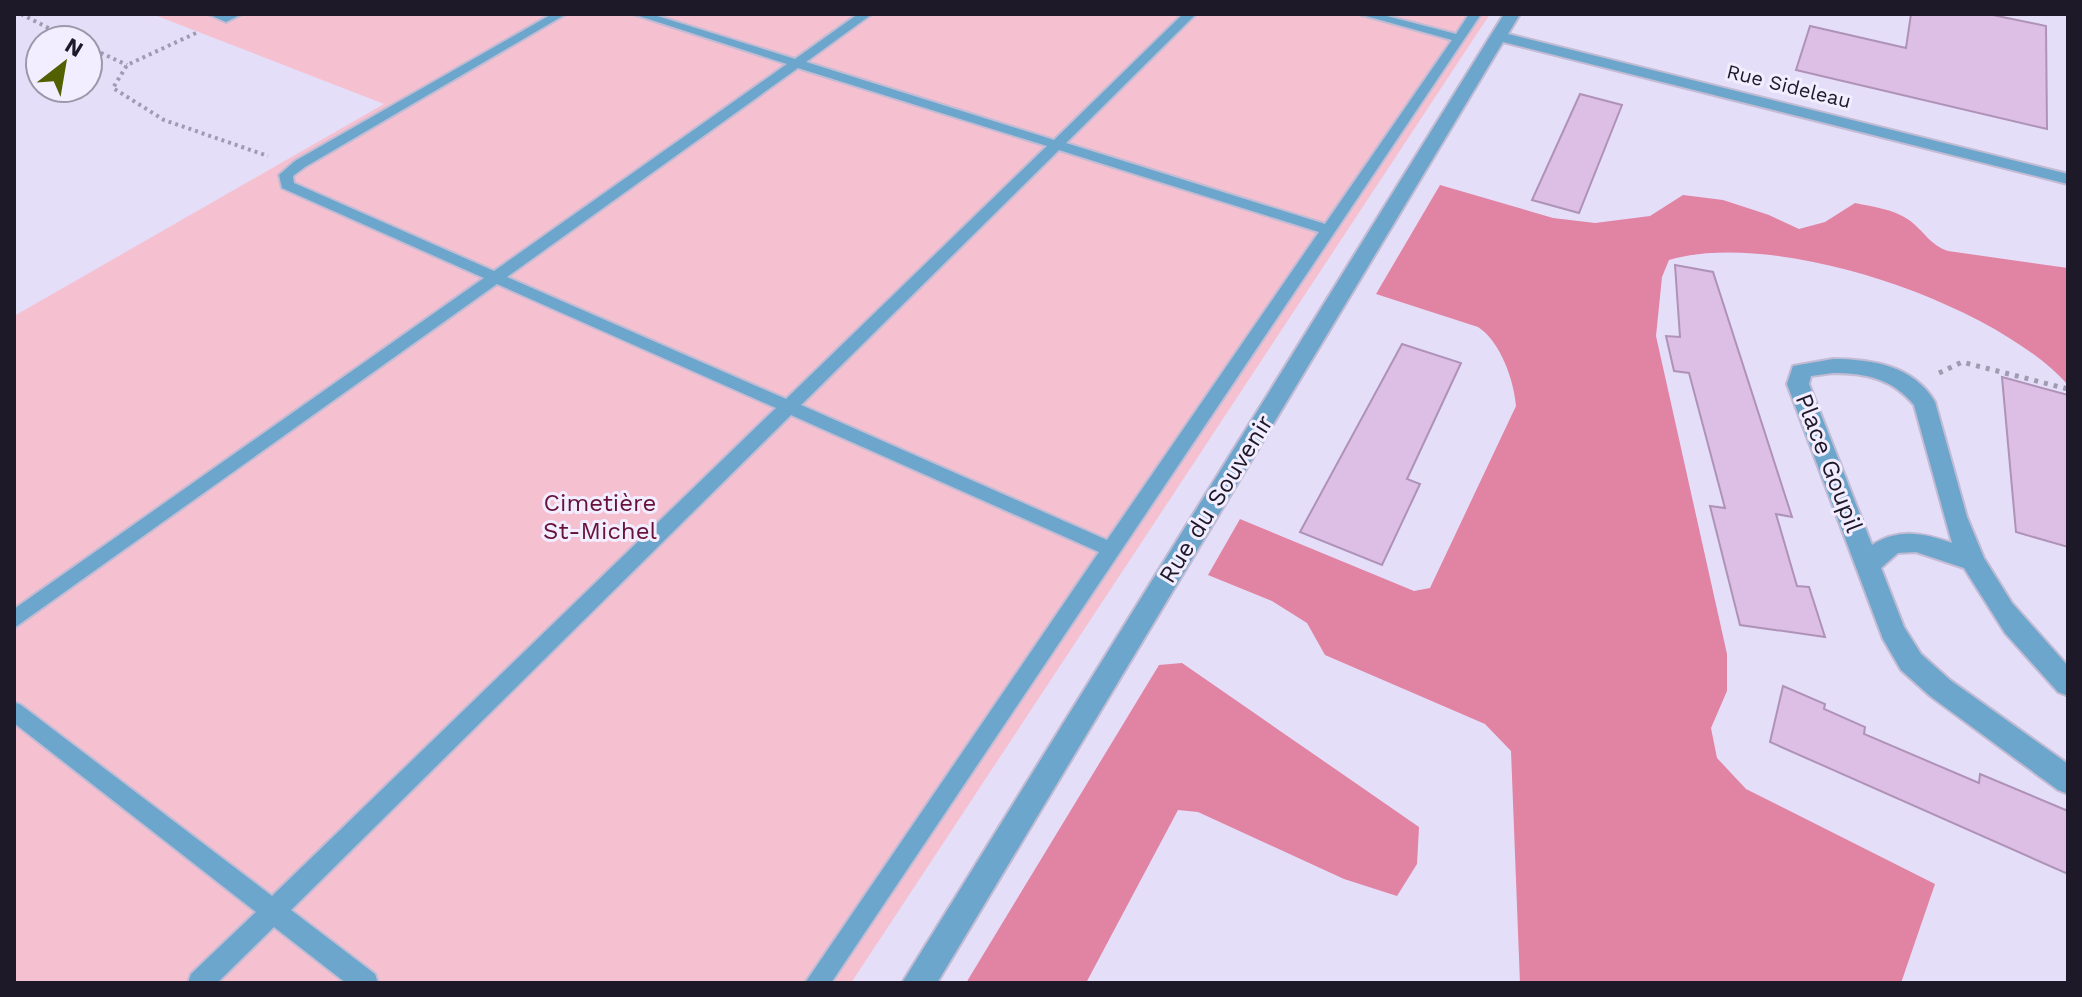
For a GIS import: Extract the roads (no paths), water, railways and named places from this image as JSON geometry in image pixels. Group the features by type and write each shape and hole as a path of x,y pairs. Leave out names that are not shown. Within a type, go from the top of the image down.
{"street":[{"name":"Rue du Souvenir","path":"918,983 1512,14"},
{"name":"Rue Sideleau","path":"1498,36 2068,179"},
{"name":"Place Goupil","path":"1972,561 1959,532 1925,403 1910,385 1881,372 1852,366 1820,366 1801,371 1798,384 1892,631 1911,662 1940,688 2068,781"},
{"name":"Place Goupil","path":"1867,566 1887,544 1906,541 1937,547 1972,561"},
{"path":"1972,561 2016,631 2068,684"}],"lane":[{"path":"214,14 231,16"},
{"path":"560,14 300,164 286,175 287,185 1112,550"},
{"path":"639,14 1328,230"},
{"path":"14,620 866,14"},
{"path":"200,983 1190,14"},
{"path":"1365,14 1459,38"},
{"path":"817,983 1475,14"},
{"path":"14,711 366,983"}],"park label":[{"name":"Cimetière St-Michel","path":"600,517"}]}
